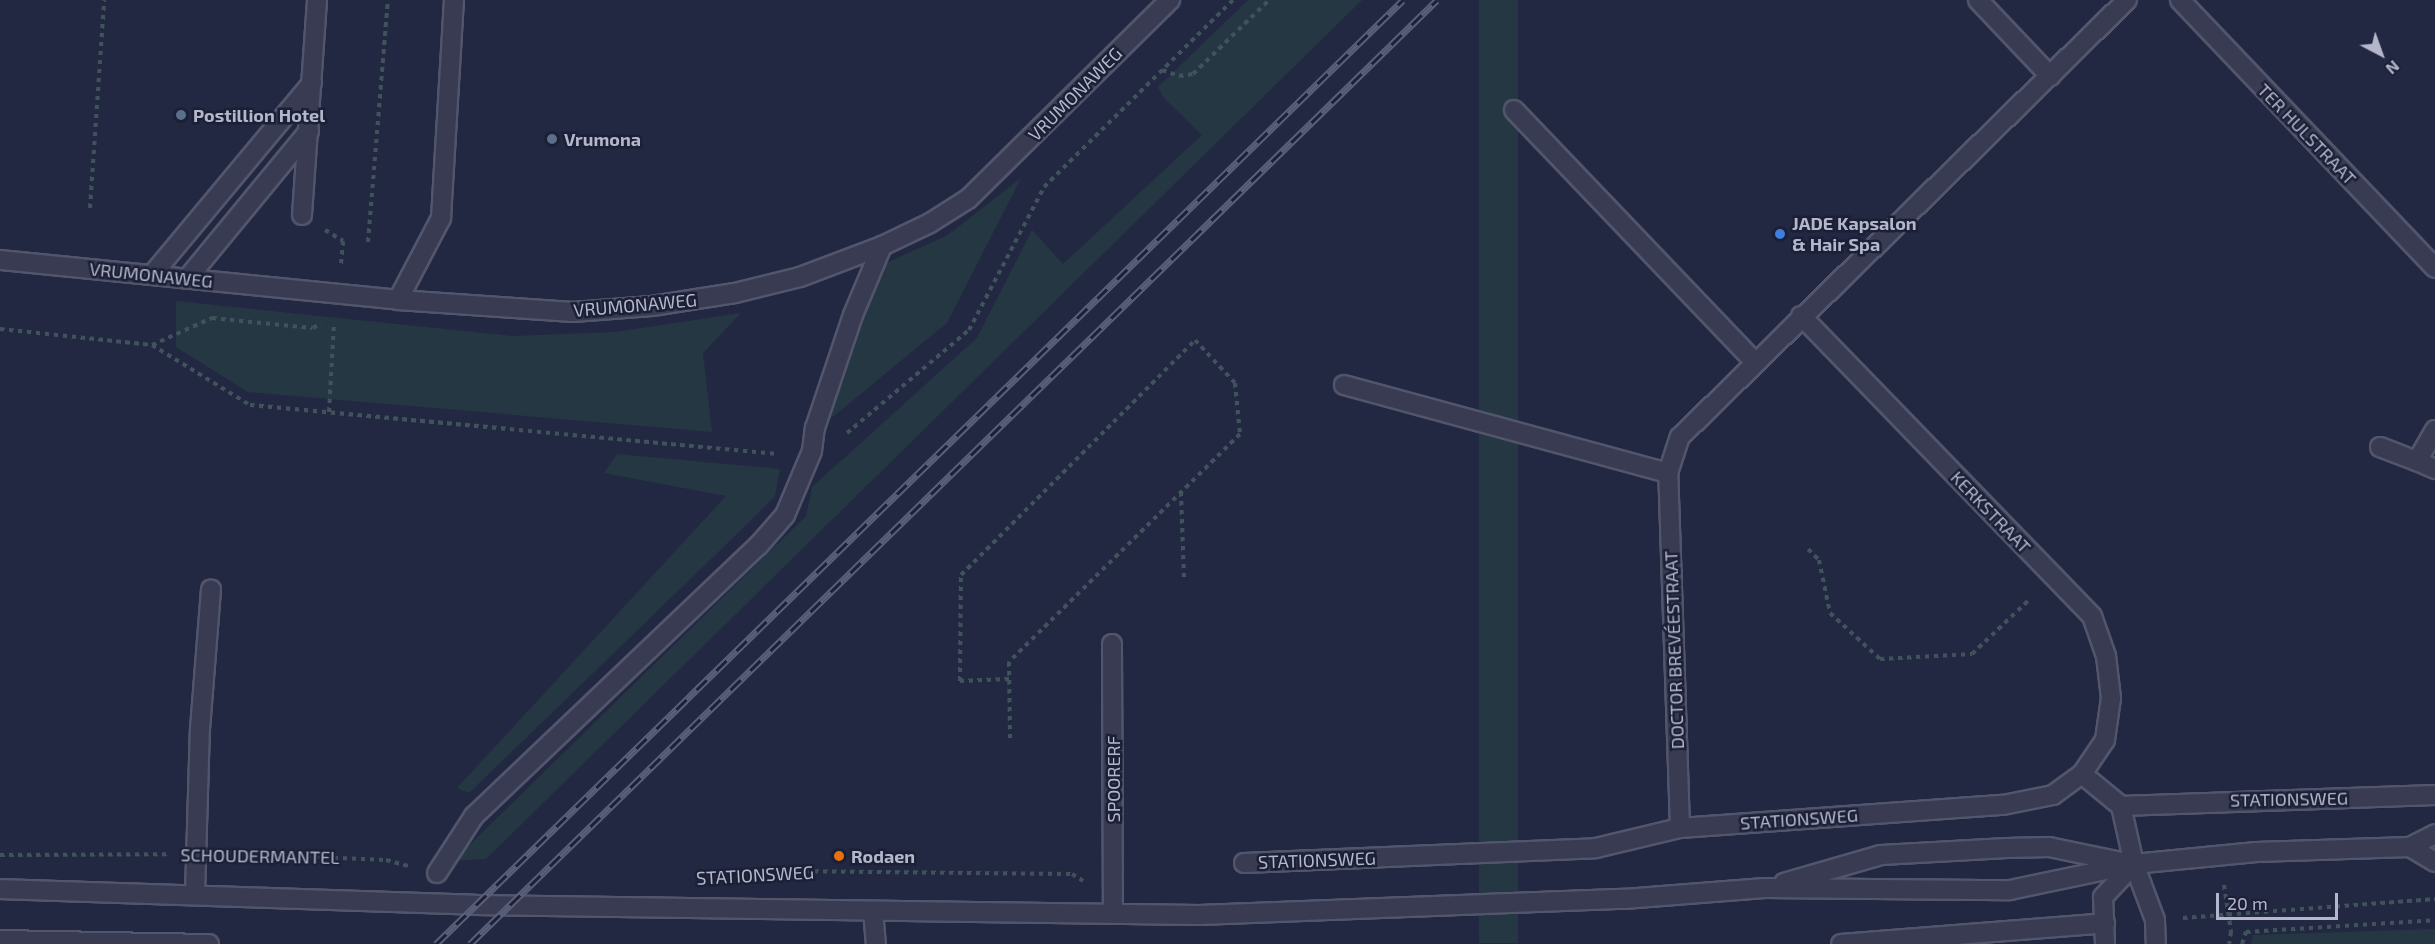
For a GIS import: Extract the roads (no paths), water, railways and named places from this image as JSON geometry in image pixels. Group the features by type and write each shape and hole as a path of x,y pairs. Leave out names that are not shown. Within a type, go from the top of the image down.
{"street":[{"path":"302,215 317,0"},
{"path":"398,300 441,218 454,0"},
{"name":"VRUMONAWEG","path":"0,260 398,300 573,312 652,306 735,293 800,277 882,246 930,224 968,199 1170,0"},
{"path":"1978,0 2050,76"},
{"name":"DOCTOR BREVÉESTRAAT","path":"1680,828 1668,473 1680,437 1801,316 2127,0"},
{"name":"TER HULSTRAAT","path":"2180,0 2435,268"},
{"path":"152,275 312,83"},
{"path":"1514,110 1754,362"},
{"path":"187,279 309,131"},
{"path":"437,873 474,816 758,546 784,515 812,451 815,428 853,315 882,246"},
{"name":"KERKSTRAAT","path":"1801,316 2092,616 2106,656 2111,698 2105,740"},
{"path":"1344,385 1668,473"},
{"path":"2417,461 2435,430"},
{"path":"2380,447 2435,469"},
{"path":"0,889 195,894 200,729 211,589"},
{"name":"SPOORERF","path":"1112,644 1113,913"},
{"name":"STATIONSWEG","path":"1244,863 1596,848 1680,828 2003,805 2053,795 2082,774 2105,740"},
{"path":"2082,774 2121,806 2134,864 2155,920 2156,944"},
{"name":"STATIONSWEG","path":"2121,806 2435,795"},
{"name":"STATIONSWEG","path":"195,894 492,906 1199,915 1624,899 1765,888 2010,890 2134,864 2256,852 2410,847 2435,834"},
{"name":"STATIONSWEG","path":"1765,888 1881,855 2049,847 2134,864"},
{"path":"2410,847 2435,862"},
{"path":"2105,944 2103,897 2134,864"},
{"path":"873,911 876,944"},
{"path":"1842,944 2105,923"},
{"path":"0,940 209,944"}],"railway":[{"path":"436,944 1403,0"},
{"path":"470,944 1437,0"}],"place":[{"name":"Postillion Hotel","path":"181,115"},
{"name":"Vrumona","path":"552,139"},
{"name":"JADE Kapsalon & Hair Spa","path":"1780,234"},
{"name":"Rodaen","path":"839,856"}]}
